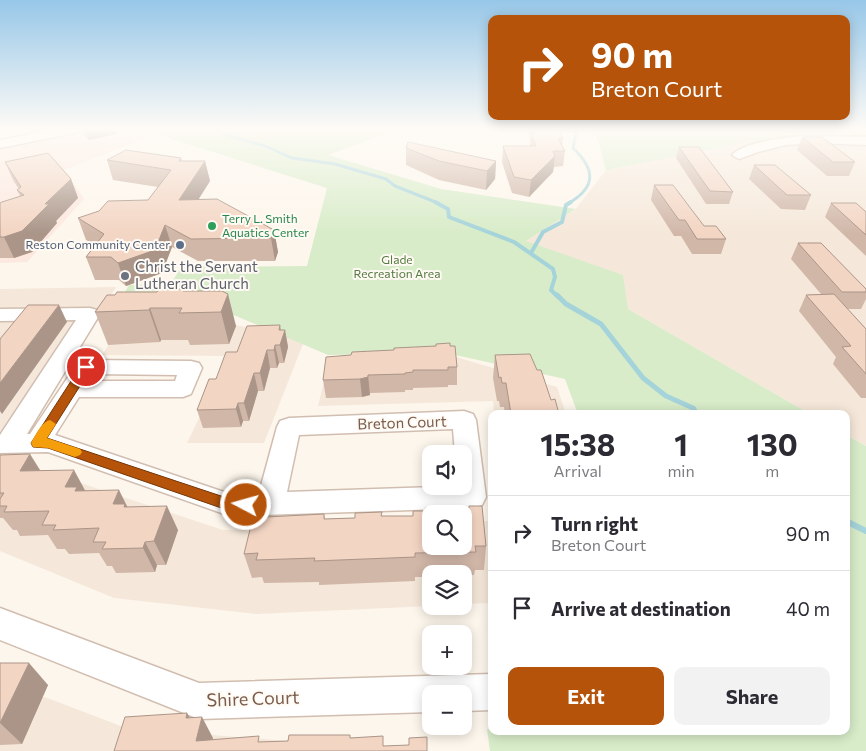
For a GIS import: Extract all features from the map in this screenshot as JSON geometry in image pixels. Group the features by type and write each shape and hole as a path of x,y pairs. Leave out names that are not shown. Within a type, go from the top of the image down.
{"street":[{"name":"Breton Court","path":"0,315 90,314 4,444"},
{"path":"37,443 73,389"},
{"name":"Breton Court","path":"4,444 49,443 230,505 270,504 472,497 464,420 289,427 270,504"},
{"name":"Shire Court","path":"0,624 199,701 422,694"},
{"name":"Shire Court","path":"472,693 488,692"}],"shaded area":[{"path":"0,164 79,164 64,170 84,199 27,262 0,263"},
{"path":"635,164 866,164 866,446 850,437 850,410 803,410 628,309 526,241 575,210 606,170"},
{"path":"116,287 103,309 0,312 0,289"},
{"path":"78,320 0,432 0,321"},
{"path":"123,323 230,324 305,339 264,443 187,443 229,356 102,355"},
{"path":"456,357 557,387 565,410 494,410 493,401 318,406 328,365"},
{"path":"0,463 20,463 223,530 422,523 422,555 472,555 472,522 488,521 488,603 472,604 472,565 422,565 422,606 257,614 114,598 0,551"},
{"path":"0,683 50,699 126,728 413,751 0,751"}],"green space":[{"name":"Glade Recreation Area","path":"251,164 358,164 441,189 576,209 526,241 623,275 628,309 803,410 577,410 565,379 446,353 328,355 229,313 113,313 129,285 171,284 181,267 307,266 327,188"},
{"path":"604,164 636,164 606,170"},
{"path":"850,437 866,446 866,751 490,751 487,729 488,735 850,735"}],"building":[{"path":"6,164 58,164 71,179 45,204 49,204 22,231 0,237 0,203 24,195 17,190 21,187"},
{"path":"133,164 203,164 179,200 217,199 274,230 271,238 191,239 165,225 155,250 118,263 111,257 86,257 104,234 78,218 99,211 108,201 148,200 171,170"},
{"path":"454,164 493,164 487,171"},
{"path":"509,164 547,164 531,180 514,177"},
{"path":"691,164 712,164 733,192 710,191"},
{"path":"754,165 775,165 811,195 787,195"},
{"path":"654,185 673,185 704,226 716,226 726,239 697,239 685,220 679,220"},
{"path":"831,203 856,203 866,212 866,235"},
{"path":"798,243 821,243 866,289 866,292 842,292"},
{"path":"159,289 222,291 228,294 221,312 179,313 182,308 150,308 149,310 95,312 107,295 115,295 117,292 157,292"},
{"path":"834,294 866,329 866,374 842,347 851,346 806,295"},
{"path":"28,305 59,305 0,383 0,339"},
{"path":"280,325 279,330 285,330 280,345 275,345 274,350 267,350 260,373 254,373 244,403 238,403 236,409 197,410 209,379 216,379 226,352 237,352 247,326"},
{"path":"450,343 450,346 455,346 457,367 448,367 448,370 413,370 413,372 405,374 368,375 368,377 360,379 323,380 326,357 351,355 352,352 394,350 394,348 436,346 436,344"},
{"path":"530,354 537,370 541,370 551,400 555,399 558,410 510,410 506,383 502,383 501,377 499,378 495,355"},
{"path":"30,454 20,471 74,470 65,487 77,487 75,491 119,490 113,504 125,504 124,507 167,506 154,541 145,542 143,548 102,549 106,542 93,542 99,528 53,530 56,525 42,525 49,511 4,512 7,506 0,506 0,499 4,493 0,493 0,455"},
{"path":"472,506 482,506 486,546 475,546 476,552 472,552"},
{"path":"413,511 422,511 422,553 415,553 415,557 314,561 315,558 256,560 258,553 244,554 254,513 267,513 266,517 324,514 324,519 355,518 355,513 382,512 381,516 413,516"},
{"path":"0,663 29,663 0,723"},
{"path":"187,713 186,718 202,717 196,741 259,736 258,742 288,741 289,735 350,735 350,738 383,736 383,746 409,745 409,738 427,737 427,751 114,751 125,717"}],"waterway":[{"path":"335,164 386,179 395,186 438,203"},
{"path":"569,203 578,197 588,184 590,178 586,164"},
{"path":"435,202 448,209 449,217 514,242 553,269 555,277 551,290 558,297"},
{"path":"531,253 543,232 562,222 566,205 571,202"},
{"path":"557,295 566,304 601,324 643,378 666,396 694,410"},
{"path":"850,523 866,531"}],"slow traffic":[{"path":"50,424 37,443 49,443 75,452"}],"place":[{"name":"Terry L. Smith Aquatics Center","path":"212,226"},
{"name":"Reston Community Center","path":"180,245"},
{"name":"Christ the Servant Lutheran Church","path":"125,276"}],"route":[{"path":"86,367 37,443 49,443 230,505 246,505"}]}
